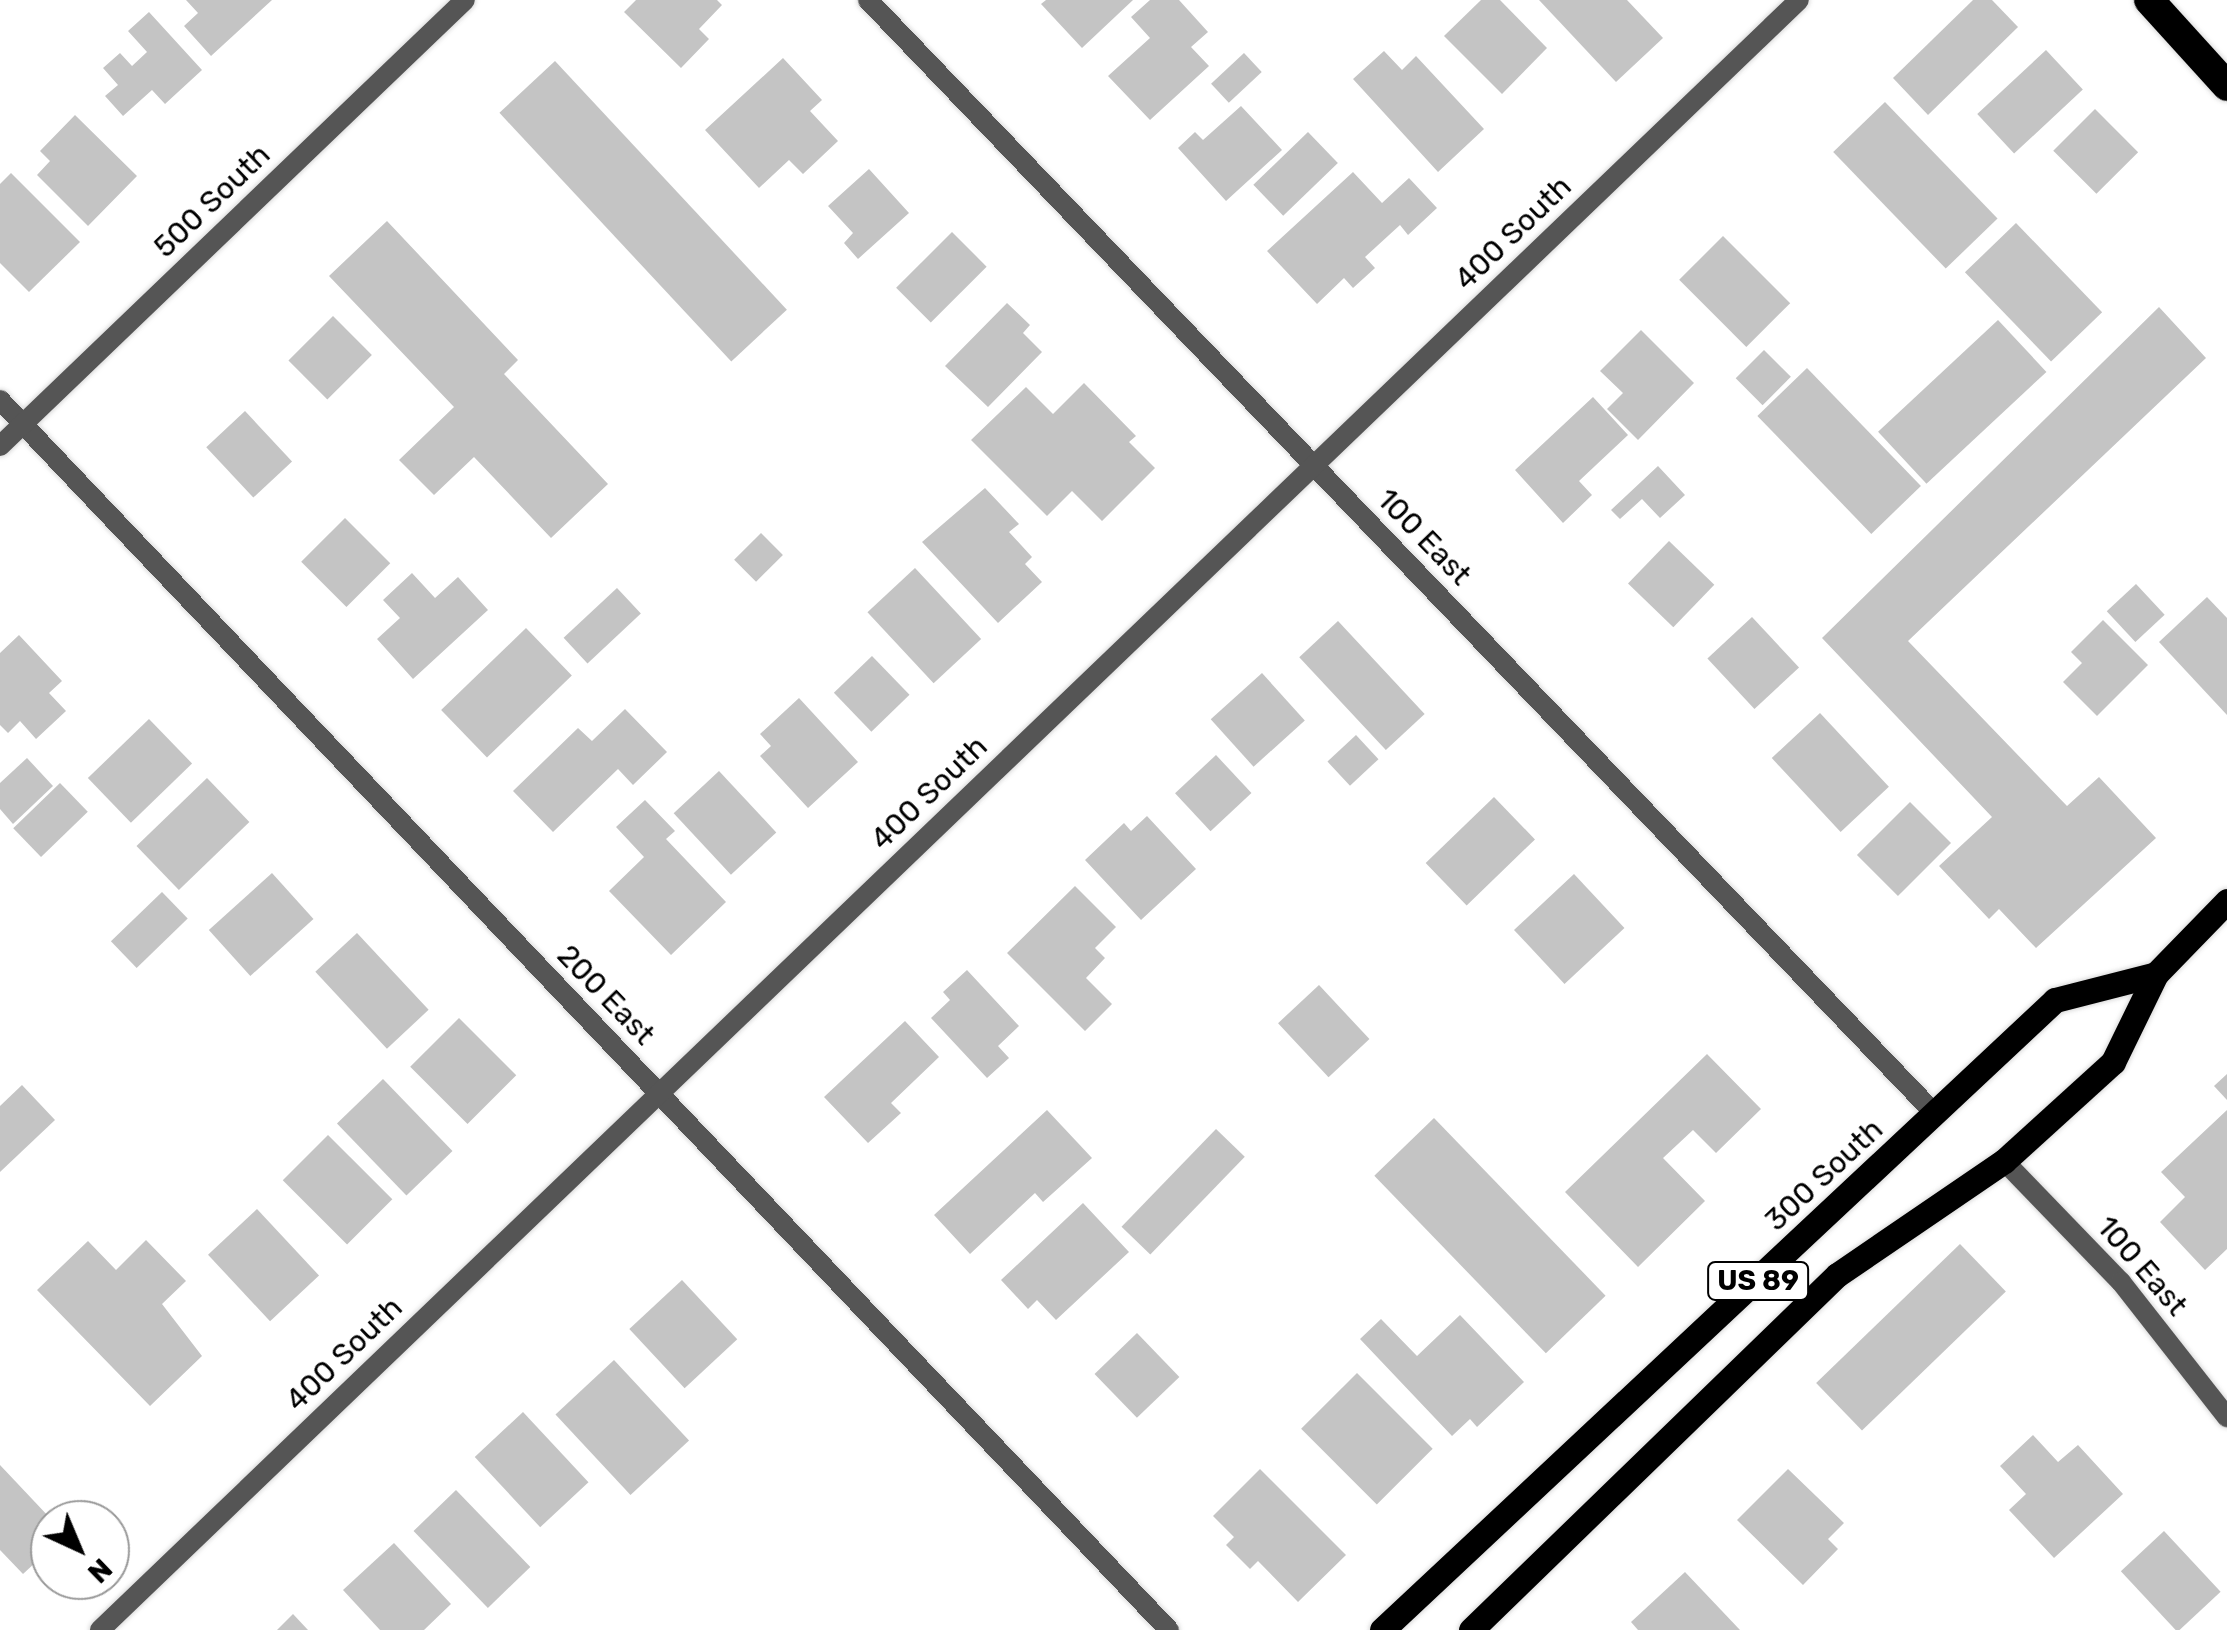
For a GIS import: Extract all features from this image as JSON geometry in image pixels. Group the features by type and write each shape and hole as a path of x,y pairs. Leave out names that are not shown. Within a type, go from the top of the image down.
{"highway":[{"path":"2149,0 2227,86"}],"main road":[{"name":"US 89","path":"1471,1630 1837,1275 2004,1160 2113,1062 2156,974 2227,901"},
{"name":"300 South","path":"1382,1630 2056,1000 2156,974"}],"street":[{"name":"500 South","path":"0,446 465,0"},
{"name":"100 East","path":"868,0 1936,1115"},
{"name":"400 South","path":"100,1630 1799,0"},
{"name":"200 East","path":"0,400 1169,1630"},
{"name":"100 East","path":"2004,1160 2121,1282 2227,1418"}],"building":[{"path":"186,0 272,0 211,56 184,26 198,13"},
{"path":"636,0 717,0 722,5 699,29 709,39 681,68 624,12"},
{"path":"1046,0 1133,0 1082,48 1041,4"},
{"path":"1150,0 1179,0 1208,32 1191,47 1209,66 1150,120 1108,76 1150,38 1131,17"},
{"path":"1481,0 1500,0 1547,48 1502,94 1444,36"},
{"path":"1539,0 1627,0 1663,38 1616,82"},
{"path":"1973,0 1992,0 2018,27 1928,115 1893,78"},
{"path":"149,12 202,70 165,104 152,90 123,116 105,96 118,85 103,68 120,53 132,66 147,52 128,31"},
{"path":"2046,50 2083,89 2014,154 1977,114"},
{"path":"1384,51 1402,70 1416,56 1484,129 1438,172 1353,79"},
{"path":"1244,53 1262,72 1229,103 1211,84"},
{"path":"783,58 822,100 810,111 838,141 803,174 789,160 759,188 705,130"},
{"path":"555,61 787,310 731,361 499,113"},
{"path":"1885,102 1998,219 1946,269 1833,152"},
{"path":"1241,106 1282,150 1226,201 1178,148 1195,132 1203,140"},
{"path":"2095,109 2138,152 2096,194 2053,151"},
{"path":"75,115 137,176 88,226 37,175 50,161 40,151"},
{"path":"1308,132 1338,163 1283,216 1253,185"},
{"path":"869,169 909,213 858,259 844,243 853,233 828,206"},
{"path":"1353,172 1382,203 1409,178 1437,208 1408,235 1400,225 1365,257 1375,268 1353,288 1344,278 1317,304 1267,251"},
{"path":"11,173 80,242 29,292 0,263 0,184"},
{"path":"387,221 518,360 504,374 608,484 551,538 474,457 434,495 399,460 454,407 329,276"},
{"path":"2016,223 2102,312 2051,362 1965,272"},
{"path":"952,232 987,267 931,323 896,288"},
{"path":"1723,236 1790,303 1746,347 1679,280"},
{"path":"1007,303 1030,325 1023,333 1042,352 988,407 945,366"},
{"path":"2159,307 2206,358 1908,641 2067,806 2099,777 2156,838 2036,948 1999,909 1989,919 1939,866 1992,817 1822,638"},
{"path":"333,316 372,355 327,399 288,361"},
{"path":"1998,320 2046,372 1926,484 1878,432"},
{"path":"1641,330 1694,383 1638,440 1607,409 1623,393 1600,371"},
{"path":"1764,350 1791,377 1763,405 1736,378"},
{"path":"1807,368 1921,486 1871,534 1757,416"},
{"path":"1084,383 1136,436 1129,442 1155,468 1102,521 1072,491 1047,516 971,440 1026,387 1053,414"},
{"path":"1593,397 1628,435 1579,481 1592,495 1563,523 1515,470"},
{"path":"245,411 292,461 253,498 206,447"},
{"path":"1658,466 1685,495 1660,518 1642,499 1620,519 1611,510"},
{"path":"985,488 1019,524 1009,532 1032,557 1025,564 1042,582 998,623 922,542"},
{"path":"345,518 390,563 346,607 301,562"},
{"path":"761,533 783,555 756,582 734,560"},
{"path":"1669,541 1714,585 1673,627 1628,583"},
{"path":"915,568 981,639 934,683 867,612"},
{"path":"412,573 435,598 458,577 488,610 413,679 377,639 400,618 383,600"},
{"path":"2136,584 2165,615 2135,642 2107,611"},
{"path":"617,588 641,614 587,663 564,638"},
{"path":"2207,597 2227,618 2227,715 2159,642"},
{"path":"1752,617 1799,667 1754,709 1707,659"},
{"path":"2103,620 2148,665 2097,716 2063,682 2082,663 2071,652"},
{"path":"1338,621 1425,714 1386,750 1299,657"},
{"path":"526,628 572,675 487,757 441,710"},
{"path":"19,635 62,681 49,693 66,711 36,739 20,721 8,733 0,725 0,653"},
{"path":"872,656 910,695 871,732 834,693"},
{"path":"1262,673 1305,721 1254,767 1211,719"},
{"path":"799,698 858,762 808,808 760,756 771,746 760,734"},
{"path":"625,709 667,752 633,785 618,769 553,832 513,791 578,728 592,741"},
{"path":"1820,713 1889,787 1841,832 1772,758"},
{"path":"149,719 192,764 131,823 88,778"},
{"path":"1356,735 1379,759 1350,786 1327,762"},
{"path":"1216,755 1251,793 1211,831 1175,793"},
{"path":"27,758 53,786 13,824 0,809 0,783"},
{"path":"719,771 776,832 731,875 674,813"},
{"path":"207,778 249,822 179,890 137,846"},
{"path":"60,783 88,812 41,857 13,828"},
{"path":"1494,797 1535,839 1467,905 1426,863"},
{"path":"645,800 675,831 666,839 726,902 671,955 609,891 644,857 616,827"},
{"path":"1910,802 1951,843 1898,896 1857,855"},
{"path":"1147,816 1196,869 1141,920 1085,860 1124,823 1131,831"},
{"path":"272,873 313,919 250,976 209,930"},
{"path":"1574,874 1624,928 1564,984 1514,930"},
{"path":"1075,886 1116,927 1095,948 1105,958 1086,978 1112,1004 1085,1031 1007,953"},
{"path":"162,892 188,919 137,968 111,941"},
{"path":"357,933 429,1010 387,1049 315,972"},
{"path":"967,970 1019,1026 998,1046 1009,1058 987,1078 931,1018 950,1000 943,992"},
{"path":"1319,985 1369,1039 1329,1077 1278,1023"},
{"path":"459,1018 516,1075 467,1124 410,1067"},
{"path":"905,1021 939,1057 891,1103 901,1113 868,1143 824,1097"},
{"path":"1707,1054 1761,1109 1716,1153 1693,1130 1663,1158 1705,1201 1638,1267 1565,1192"},
{"path":"2227,1074 2227,1100 2214,1086"},
{"path":"383,1079 452,1151 406,1195 337,1123"},
{"path":"22,1085 55,1120 0,1172 0,1106"},
{"path":"1047,1110 1092,1158 1043,1202 1035,1193 970,1254 934,1215"},
{"path":"2227,1110 2227,1249 2205,1270 2160,1222 2185,1197 2161,1172"},
{"path":"1434,1118 1606,1296 1546,1353 1374,1176"},
{"path":"1216,1129 1245,1157 1150,1255 1122,1227"},
{"path":"328,1135 392,1199 347,1245 283,1180"},
{"path":"1083,1203 1129,1252 1056,1320 1037,1300 1028,1309 1001,1280"},
{"path":"257,1209 319,1276 270,1321 208,1255"},
{"path":"146,1240 186,1281 162,1304 202,1356 150,1406 37,1290 88,1241 116,1270"},
{"path":"1960,1244 2006,1291 1862,1430 1816,1383"},
{"path":"682,1280 737,1339 685,1388 629,1329"},
{"path":"1460,1315 1524,1382 1477,1427 1470,1419 1452,1436 1360,1339 1381,1319 1417,1356"},
{"path":"1137,1333 1179,1377 1137,1418 1095,1374"},
{"path":"614,1360 689,1440 631,1495 555,1415"},
{"path":"1357,1373 1433,1449 1377,1505 1301,1429"},
{"path":"523,1412 588,1482 540,1527 475,1457"},
{"path":"2033,1435 2058,1462 2078,1445 2123,1494 2054,1558 2009,1510 2026,1494 2000,1466"},
{"path":"0,1465 33,1500 30,1500 30,1568 23,1574 0,1550"},
{"path":"1260,1469 1346,1555 1298,1602 1258,1561 1250,1569 1226,1545 1234,1537 1213,1516"},
{"path":"1788,1469 1844,1523 1828,1539 1838,1549 1803,1585 1737,1520"},
{"path":"456,1490 530,1567 488,1608 414,1531"},
{"path":"2164,1531 2221,1592 2176,1630 2121,1571"},
{"path":"394,1543 451,1604 424,1630 380,1630 343,1590"},
{"path":"1685,1572 1740,1630 1638,1630 1631,1622"},
{"path":"293,1614 308,1630 277,1630"}]}
